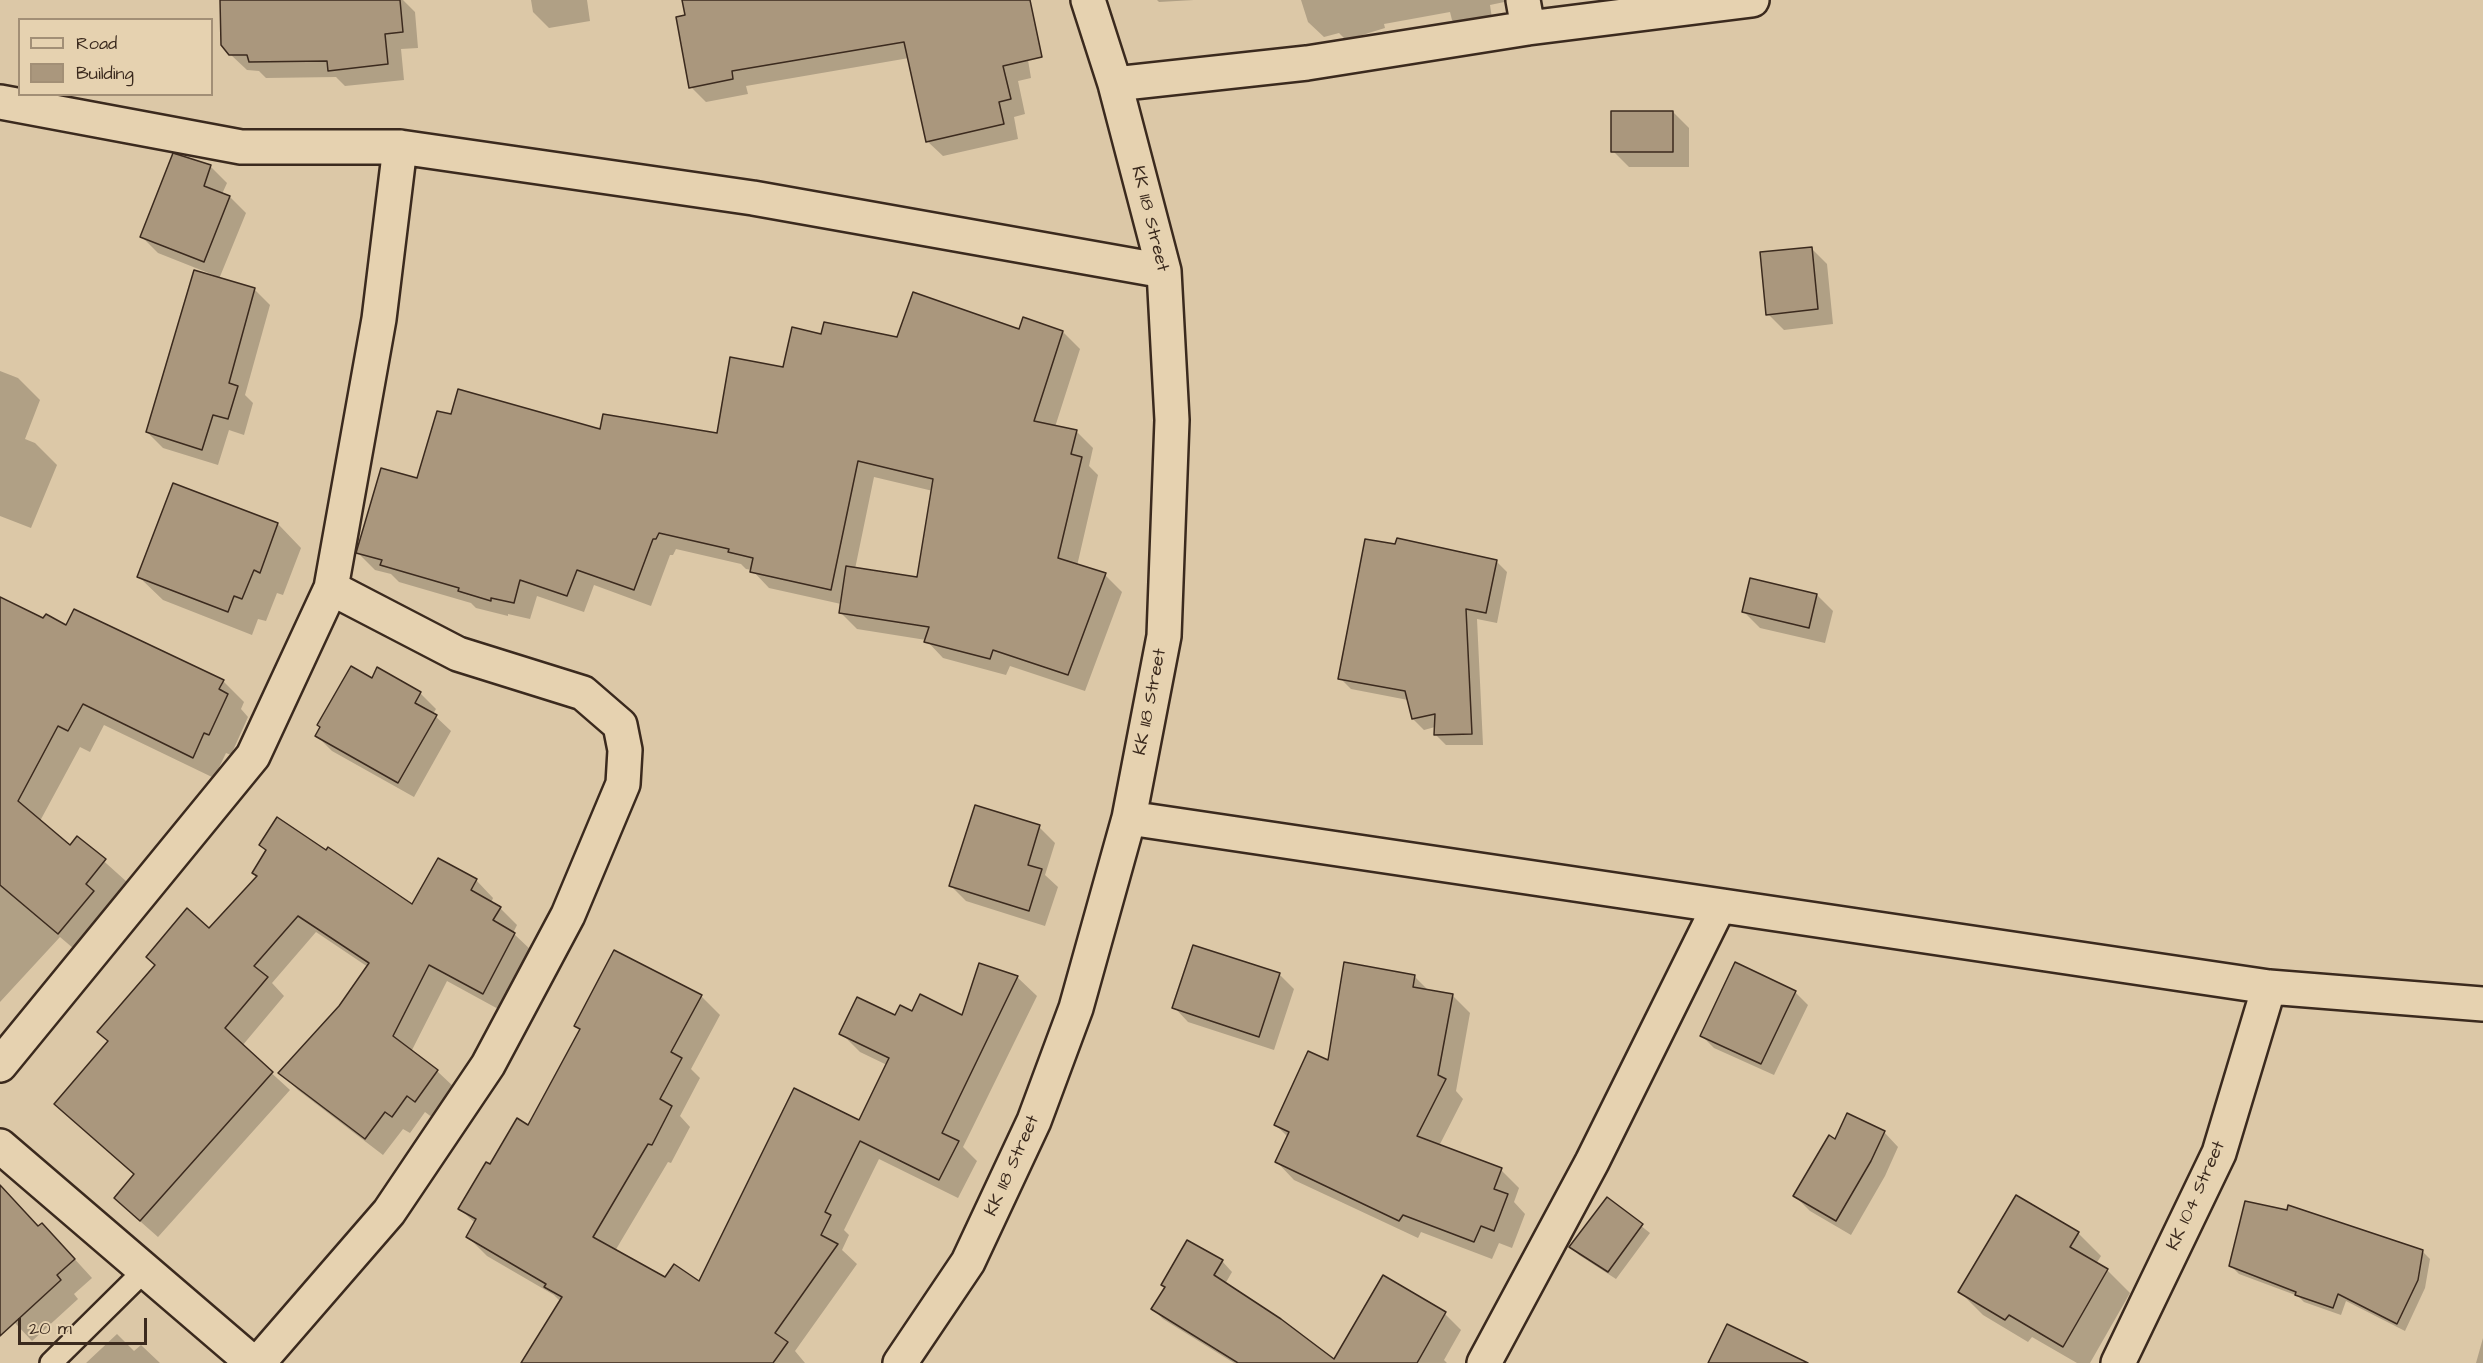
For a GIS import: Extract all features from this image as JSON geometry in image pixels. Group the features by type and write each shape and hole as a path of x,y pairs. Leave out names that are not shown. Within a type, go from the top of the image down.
{"street":[{"name":"KK 118 Street","path":"900,1363 968,1262 1034,1121 1076,1008 1129,818 1164,636 1172,420 1164,271 1115,84 1088,0"},
{"path":"1115,84 1307,63 1525,14 1752,0"},
{"path":"0,102 241,147 400,147 753,198 1164,271"},
{"path":"0,1065 253,756 331,588 379,320 400,147"},
{"path":"0,1146 255,1363 389,1212 488,1065 568,915 623,784 625,750 620,725 583,693 458,654 331,588"},
{"path":"1129,818 2269,987 2483,1004"},
{"path":"1484,1363 1592,1162 1719,906"},
{"name":"KK 104 Street","path":"2118,1363 2219,1153 2269,987"}],"lane":[{"path":"51,1363 145,1270"}],"building":[{"path":"220,0 400,0 403,32 385,34 388,64 328,71 327,61 249,62 247,55 229,55 221,45"},
{"path":"682,0 1030,0 1042,57 1003,66 1011,99 999,102 1004,124 926,142 904,42 732,71 733,79 689,88 676,17 685,15"},
{"path":"1611,111 1673,111 1673,152 1611,152"},
{"path":"173,153 211,165 204,186 230,196 204,262 140,237"},
{"path":"1812,247 1818,309 1766,315 1760,252"},
{"path":"194,270 255,288 229,383 238,386 228,419 213,415 202,450 146,432"},
{"path":"913,292 1019,329 1023,317 1063,331 1034,421 1077,430 1071,454 1082,457 1058,558 1106,573 1068,675 993,650 990,659 924,642 929,627 839,613 846,566 917,577 933,479 858,461 831,590 750,572 753,558 728,552 729,549 659,533 656,539 653,539 634,590 577,570 567,596 520,580 514,603 491,598 491,601 458,591 459,588 380,565 382,560 356,553 381,468 417,478 437,411 451,414 458,389 600,429 603,414 717,433 730,357 783,367 792,327 821,334 824,322 897,337"},
{"path":"173,483 278,523 260,573 254,570 242,599 234,596 228,612 137,577"},
{"path":"1397,538 1497,560 1486,613 1466,609 1472,734 1434,735 1435,714 1412,719 1405,691 1338,679 1365,539 1395,544"},
{"path":"1750,578 1817,594 1809,628 1742,612"},
{"path":"0,597 43,618 46,614 66,625 74,609 224,680 219,689 228,694 209,735 204,733 193,758 83,704 68,731 58,726 18,801 70,845 77,836 106,859 86,884 94,891 58,934 0,885"},
{"path":"351,666 372,678 377,667 421,692 415,703 437,715 398,783 315,736 320,727 317,725"},
{"path":"975,805 1040,825 1028,865 1042,869 1029,911 949,886"},
{"path":"277,817 326,850 328,847 412,904 438,858 477,879 471,890 501,907 493,920 515,933 483,994 429,965 393,1036 438,1070 415,1102 407,1096 392,1117 385,1112 365,1139 278,1073 339,1006 369,963 298,916 254,966 268,977 225,1028 273,1072 140,1221 114,1198 134,1174 54,1104 108,1041 97,1032 155,965 146,957 187,908 209,928 257,876 252,873 266,850 259,845"},
{"path":"1193,945 1280,973 1259,1037 1172,1008"},
{"path":"614,950 702,995 671,1052 682,1058 660,1099 672,1106 652,1145 648,1144 593,1237 665,1277 674,1264 699,1281 794,1088 859,1120 889,1058 839,1034 857,997 895,1015 900,1005 912,1011 920,994 962,1015 979,963 1018,976 942,1133 959,1141 939,1180 860,1141 825,1212 831,1215 821,1235 838,1244 775,1333 788,1342 773,1363 521,1363 562,1297 544,1287 546,1284 466,1237 476,1219 458,1209 486,1162 490,1164 517,1118 528,1125 580,1029 574,1026"},
{"path":"1344,962 1415,975 1413,987 1453,994 1438,1075 1446,1079 1417,1136 1502,1168 1494,1189 1508,1194 1494,1231 1481,1226 1474,1242 1403,1215 1399,1221 1275,1162 1289,1132 1274,1125 1308,1051 1328,1060"},
{"path":"1735,962 1796,991 1761,1064 1700,1036"},
{"path":"1847,1113 1885,1131 1871,1161 1836,1221 1793,1196 1829,1135 1835,1139"},
{"path":"0,1185 38,1226 42,1223 75,1259 57,1275 61,1280 0,1336"},
{"path":"2016,1195 2079,1232 2070,1247 2108,1269 2063,1347 2009,1315 2005,1320 1958,1292"},
{"path":"1607,1197 1643,1224 1608,1272 1569,1247"},
{"path":"2245,1201 2287,1210 2288,1205 2423,1250 2418,1280 2397,1324 2338,1294 2333,1308 2295,1295 2296,1292 2229,1266"},
{"path":"1187,1240 1223,1260 1214,1275 1281,1319 1334,1359 1383,1275 1446,1312 1417,1363 1238,1363 1151,1309 1165,1287 1161,1285"},
{"path":"1727,1324 1808,1363 1708,1363"}]}
